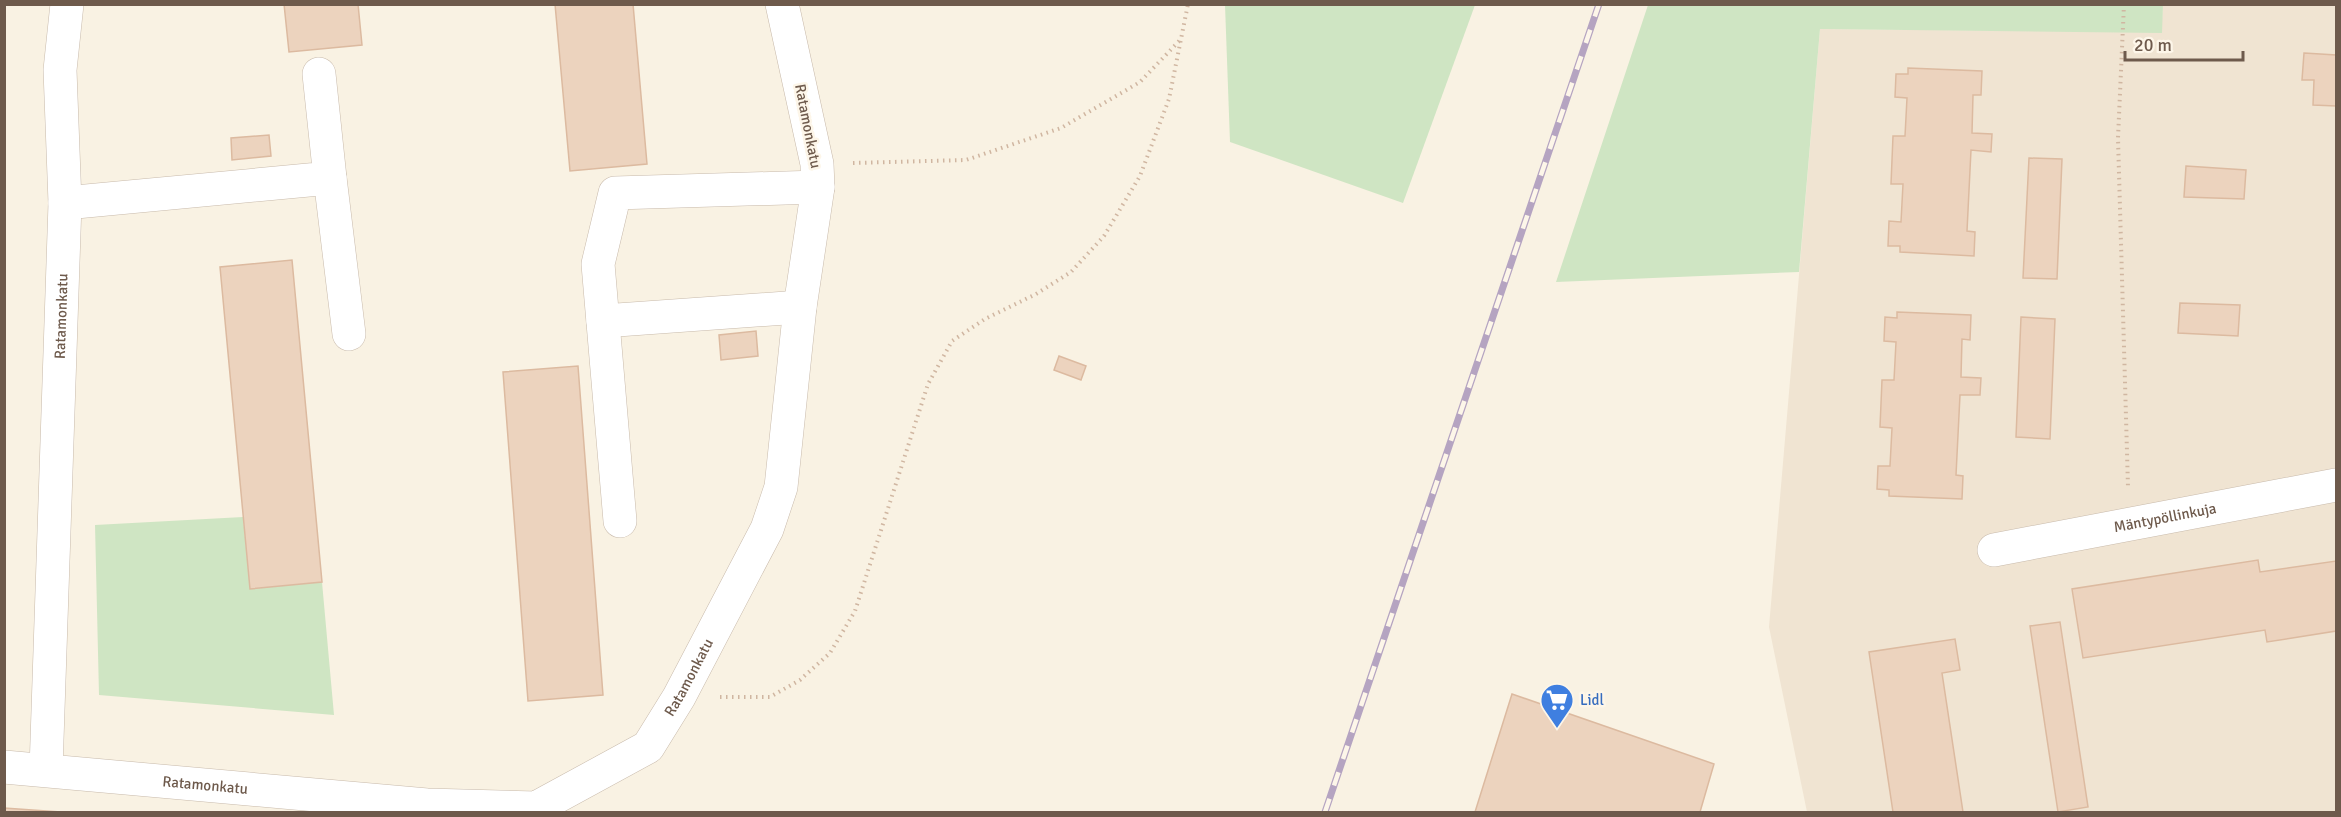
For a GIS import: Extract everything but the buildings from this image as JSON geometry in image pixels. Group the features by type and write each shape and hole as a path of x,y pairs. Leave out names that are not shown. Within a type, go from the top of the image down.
{"street":[{"name":"Ratamonkatu","path":"46,770 64,203 60,70 67,4"},
{"name":"Ratamonkatu","path":"4,766 428,805 536,810 648,747 679,698 767,529 781,488 800,307 818,175 782,4"},
{"path":"319,74 350,334"},
{"path":"620,521 598,264 615,194 818,175"},
{"path":"64,203 330,178"},
{"path":"603,321 800,307"},
{"name":"Mäntypöllinkuja","path":"1994,550 2337,485"}],"path":[{"path":"679,698 770,697 800,680 830,653 855,611 928,384 952,341 985,319 1036,294 1071,272 1104,236 1140,176 1169,99 1188,4"},
{"path":"2124,4 2118,138 2129,524"},
{"path":"818,175 966,160 1061,128 1140,81 1182,38"}],"shaded area":[{"path":"2163,5 2336,5 2336,812 1807,812 1769,627 1820,29 2161,32"}],"green space":[{"path":"2163,4 2162,33 1820,29 1799,272 1556,282 1648,5"},
{"path":"1225,5 1475,5 1403,203 1230,142"},
{"path":"243,517 250,589 322,582 334,715 99,695 95,525"}],"railway":[{"path":"1325,812 1599,4"}],"place":[{"name":"Lidl","path":"1557,729"}]}
